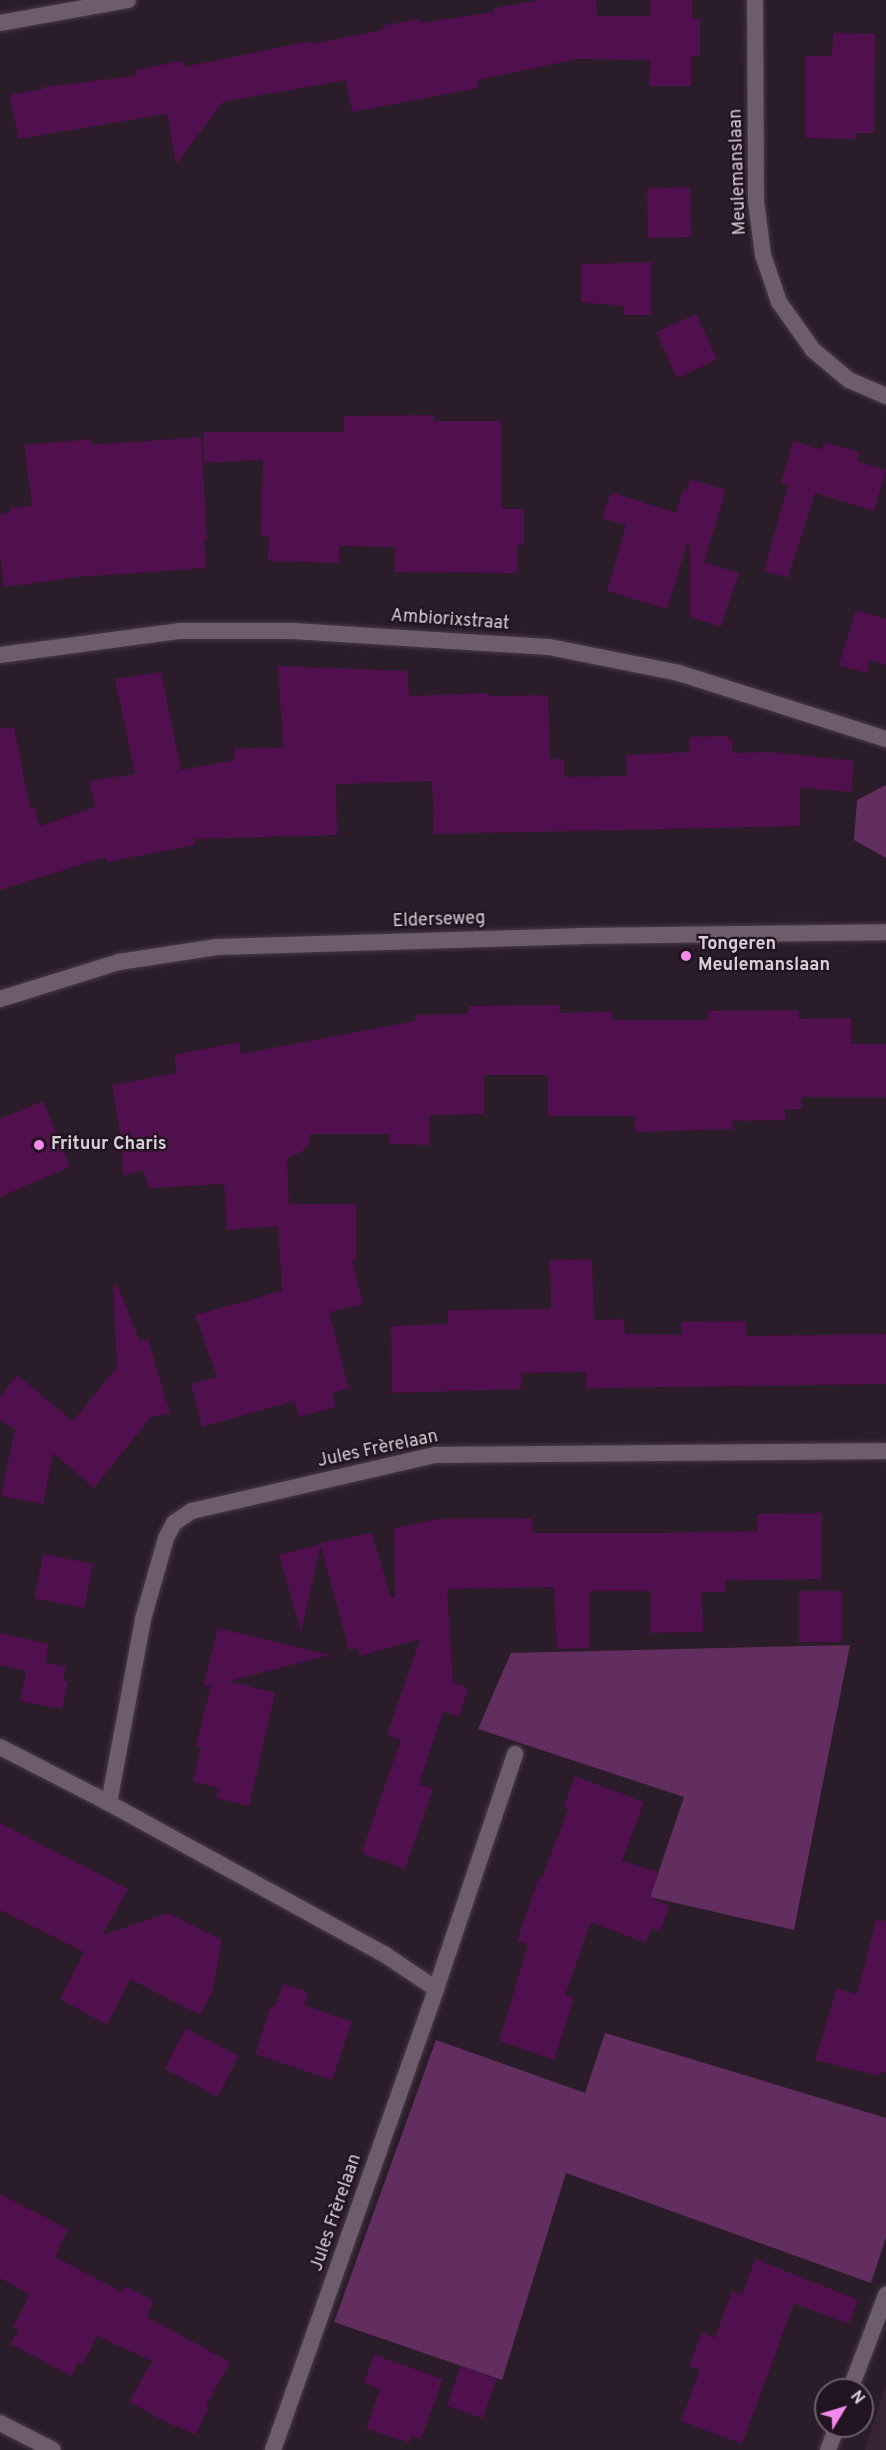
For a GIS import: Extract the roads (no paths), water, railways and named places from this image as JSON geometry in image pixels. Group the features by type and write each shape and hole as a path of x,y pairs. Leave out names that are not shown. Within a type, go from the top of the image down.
{"street":[{"path":"0,23 128,0"},
{"name":"Meulemanslaan","path":"754,0 756,201 763,255 779,302 813,350 849,380 886,396"},
{"name":"Ambiorixstraat","path":"0,655 180,631 293,630 549,647 680,673 886,739"},
{"name":"Elderseweg","path":"0,999 119,962 217,947 579,936 886,932"},
{"name":"Jules Frèrelaan","path":"110,1803 143,1619 163,1548 174,1522 192,1511 435,1455 886,1451"},
{"path":"0,1748 110,1803 384,1954 436,1989"},
{"name":"Jules Frèrelaan","path":"273,2450 436,1989 514,1754"},
{"path":"855,2378 886,2295"},
{"path":"0,2423 53,2450"}],"place":[{"name":"Tongeren Meulemanslaan","path":"686,956"},
{"name":"Frituur Charis","path":"39,1145"}]}
